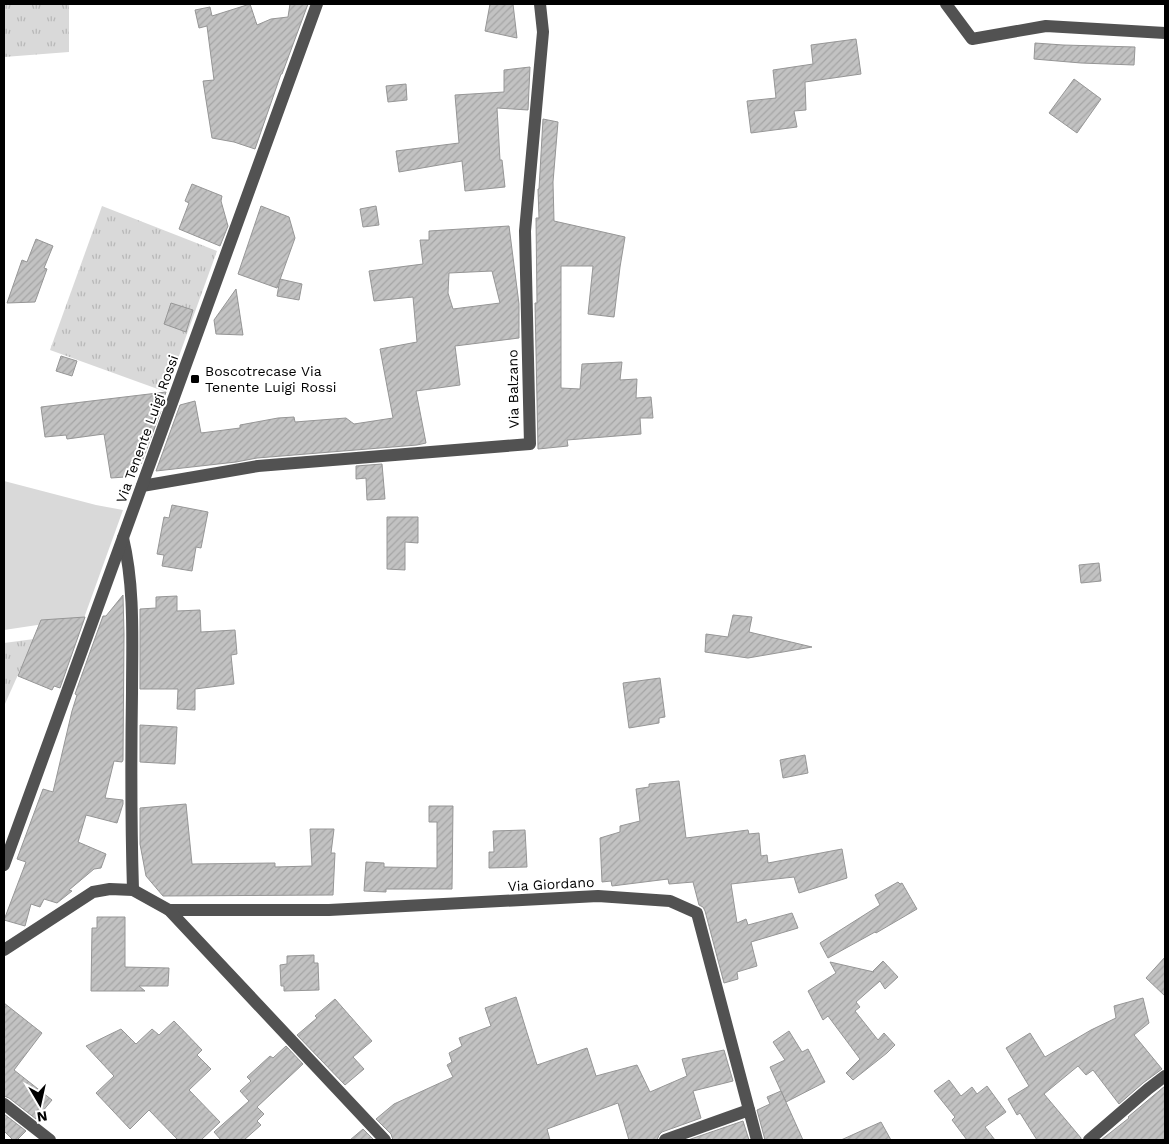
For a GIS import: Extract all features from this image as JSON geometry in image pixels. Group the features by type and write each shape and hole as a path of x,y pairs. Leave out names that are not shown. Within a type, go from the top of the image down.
{"street":[{"name":"Via Tenente Luigi Rossi","path":"4,865 318,4"},
{"name":"Via Balzano","path":"142,486 258,466 530,444 525,231 543,32 540,4"},
{"path":"946,4 972,39 1046,26 1165,33"},
{"path":"123,538 128,558 132,610 132,831 134,890"},
{"path":"4,950 93,892 134,890 169,910 385,1140"},
{"name":"Via Giordano","path":"169,910 329,910 598,896 670,901 697,913 757,1140"},
{"path":"1089,1140 1165,1076"},
{"path":"4,1104 50,1140"},
{"path":"665,1140 748,1110"}],"green space":[{"path":"4,4 69,4 69,52 4,57"},
{"path":"102,206 217,251 166,392 50,350"},
{"path":"4,481 96,505 123,510 84,618 4,630"},
{"path":"34,639 4,706 4,643"}],"building":[{"path":"250,4 257,25 271,19 288,17 290,4 308,4 255,149 234,142 212,138 203,81 214,80 207,26 199,28 195,10 210,7 212,16"},
{"path":"490,4 513,4 517,38 485,31"},
{"path":"856,39 861,74 805,82 806,110 794,111 797,127 751,133 747,101 776,98 773,70 813,64 811,45"},
{"path":"1035,43 1135,47 1134,65 1034,59"},
{"path":"530,67 528,110 497,108 500,160 502,160 505,187 465,191 462,161 399,172 396,151 459,143 455,95 504,92 504,70"},
{"path":"1074,79 1101,99 1077,133 1049,113"},
{"path":"406,84 407,100 388,102 386,86"},
{"path":"543,119 558,122 553,182 554,221 625,237 614,317 588,314 593,266 561,266 561,388 580,389 582,364 622,362 620,380 637,379 636,398 651,397 653,418 640,418 641,434 567,440 568,446 538,449 535,303 537,303 536,218 539,218 538,189"},
{"path":"192,184 222,196 221,201 228,226 220,246 179,229 189,203 185,201"},
{"path":"261,206 289,217 295,238 277,288 238,274"},
{"path":"376,206 379,225 363,227 360,209"},
{"path":"509,226 519,304 519,338 455,346 460,385 416,391 426,443 257,458 156,471 180,405 195,401 201,433 240,428 240,425 278,418 294,417 295,422 346,418 354,424 393,418 380,349 417,342 413,297 374,301 369,271 423,264 420,240 429,240 429,231","holes":["492,271 500,303 453,309 448,293 449,273"]},
{"path":"36,239 53,246 44,268 47,269 35,302 7,303 22,260 27,262"},
{"path":"280,279 302,284 299,300 277,296"},
{"path":"236,289 243,335 216,334 214,320"},
{"path":"171,303 193,310 186,332 164,324"},
{"path":"61,356 77,361 72,376 56,371"},
{"path":"166,392 159,411 161,411 141,464 138,463 134,474 111,478 104,434 67,439 66,435 45,437 41,407"},
{"path":"382,464 385,499 367,500 366,478 356,479 356,466"},
{"path":"172,505 208,512 201,548 196,547 192,571 162,566 164,555 157,554 164,517 169,518"},
{"path":"387,517 418,517 418,543 405,542 405,570 387,569"},
{"path":"1099,563 1101,581 1081,583 1079,565"},
{"path":"123,595 123,760 122,762 114,761 105,798 123,800 123,804 117,823 86,815 78,842 106,854 101,868 94,869 57,903 44,899 40,907 31,904 25,926 4,920 26,862 17,859 43,789 53,792 77,695 75,694 103,616 106,616"},
{"path":"177,596 177,611 200,610 201,632 235,630 237,654 231,655 234,684 195,689 195,710 177,709 178,689 140,689 140,609 156,608 156,597"},
{"path":"733,615 752,617 749,632 812,647 748,658 705,652 706,634 728,637"},
{"path":"85,617 60,688 54,686 52,690 18,676 41,620"},
{"path":"660,678 665,717 659,718 659,723 629,728 623,683"},
{"path":"140,725 177,727 175,764 140,762"},
{"path":"805,755 808,773 783,778 780,760"},
{"path":"679,781 686,838 748,830 749,834 759,833 761,856 767,855 768,863 842,849 847,878 799,893 794,877 731,884 737,923 746,919 748,925 792,913 798,928 751,942 757,966 737,972 738,979 724,983 705,911 699,905 693,882 669,884 668,879 612,886 611,881 602,882 600,838 620,832 620,826 640,821 636,789 649,787 649,784"},
{"path":"186,804 192,864 275,863 275,867 312,866 310,829 334,829 331,853 335,853 333,895 163,896 146,876 140,844 140,808"},
{"path":"429,806 453,806 452,889 364,891 366,862 384,863 384,867 437,868 437,822 429,822"},
{"path":"525,830 527,867 489,868 489,852 494,852 493,831"},
{"path":"898,882 902,883 917,909 828,958 820,943 880,905 875,895"},
{"path":"97,917 125,917 125,967 169,968 168,986 139,986 145,991 91,991 92,928 97,928"},
{"path":"314,955 314,963 318,963 319,990 284,991 284,986 281,986 280,965 287,964 287,956"},
{"path":"1165,957 1165,996 1146,978"},
{"path":"883,961 898,977 885,989 880,981 856,1002 860,1007 855,1011 878,1040 884,1033 895,1045 853,1080 846,1073 860,1059 828,1016 823,1020 808,991 836,973 830,962 874,972"},
{"path":"516,997 537,1065 587,1048 596,1076 637,1065 650,1092 687,1076 682,1059 724,1050 733,1081 693,1091 701,1118 662,1132 657,1140 629,1140 618,1103 547,1129 550,1140 393,1140 391,1134 376,1119 394,1104 453,1077 447,1065 452,1062 449,1053 462,1046 459,1038 491,1026 485,1008"},
{"path":"1143,998 1149,1023 1134,1035 1162,1069 1119,1104 1093,1070 1086,1075 1078,1066 1044,1094 1081,1140 1037,1140 1020,1113 1017,1115 1008,1099 1029,1086 1006,1048 1030,1033 1045,1057 1091,1030 1116,1018 1114,1006"},
{"path":"335,999 372,1041 353,1057 364,1069 345,1085 297,1035"},
{"path":"4,1003 42,1033 14,1070 52,1100 36,1119 4,1096"},
{"path":"174,1021 202,1050 197,1055 211,1069 189,1090 220,1122 201,1140 178,1140 149,1110 130,1129 96,1093 114,1076 86,1046 121,1029 136,1044 152,1029 159,1035"},
{"path":"789,1031 802,1052 808,1049 825,1082 786,1102 770,1067 785,1060 773,1042"},
{"path":"286,1046 303,1064 257,1107 264,1114 257,1121 261,1125 244,1140 221,1140 214,1132 249,1101 240,1091 251,1081 247,1077 270,1056 273,1058"},
{"path":"949,1080 961,1096 972,1087 977,1094 987,1086 1006,1112 985,1127 995,1140 967,1140 952,1120 955,1117 934,1091"},
{"path":"1165,1086 1165,1140 1101,1140 1129,1118"},
{"path":"781,1091 803,1140 765,1140 757,1110 770,1104 767,1097"},
{"path":"4,1114 26,1131 17,1140 13,1140 4,1131"},
{"path":"743,1121 749,1140 688,1140"},
{"path":"881,1122 891,1140 841,1140"},
{"path":"363,1129 374,1140 350,1140"}],"place":[{"name":"Boscotrecase Via Tenente Luigi Rossi","path":"195,379"}]}
